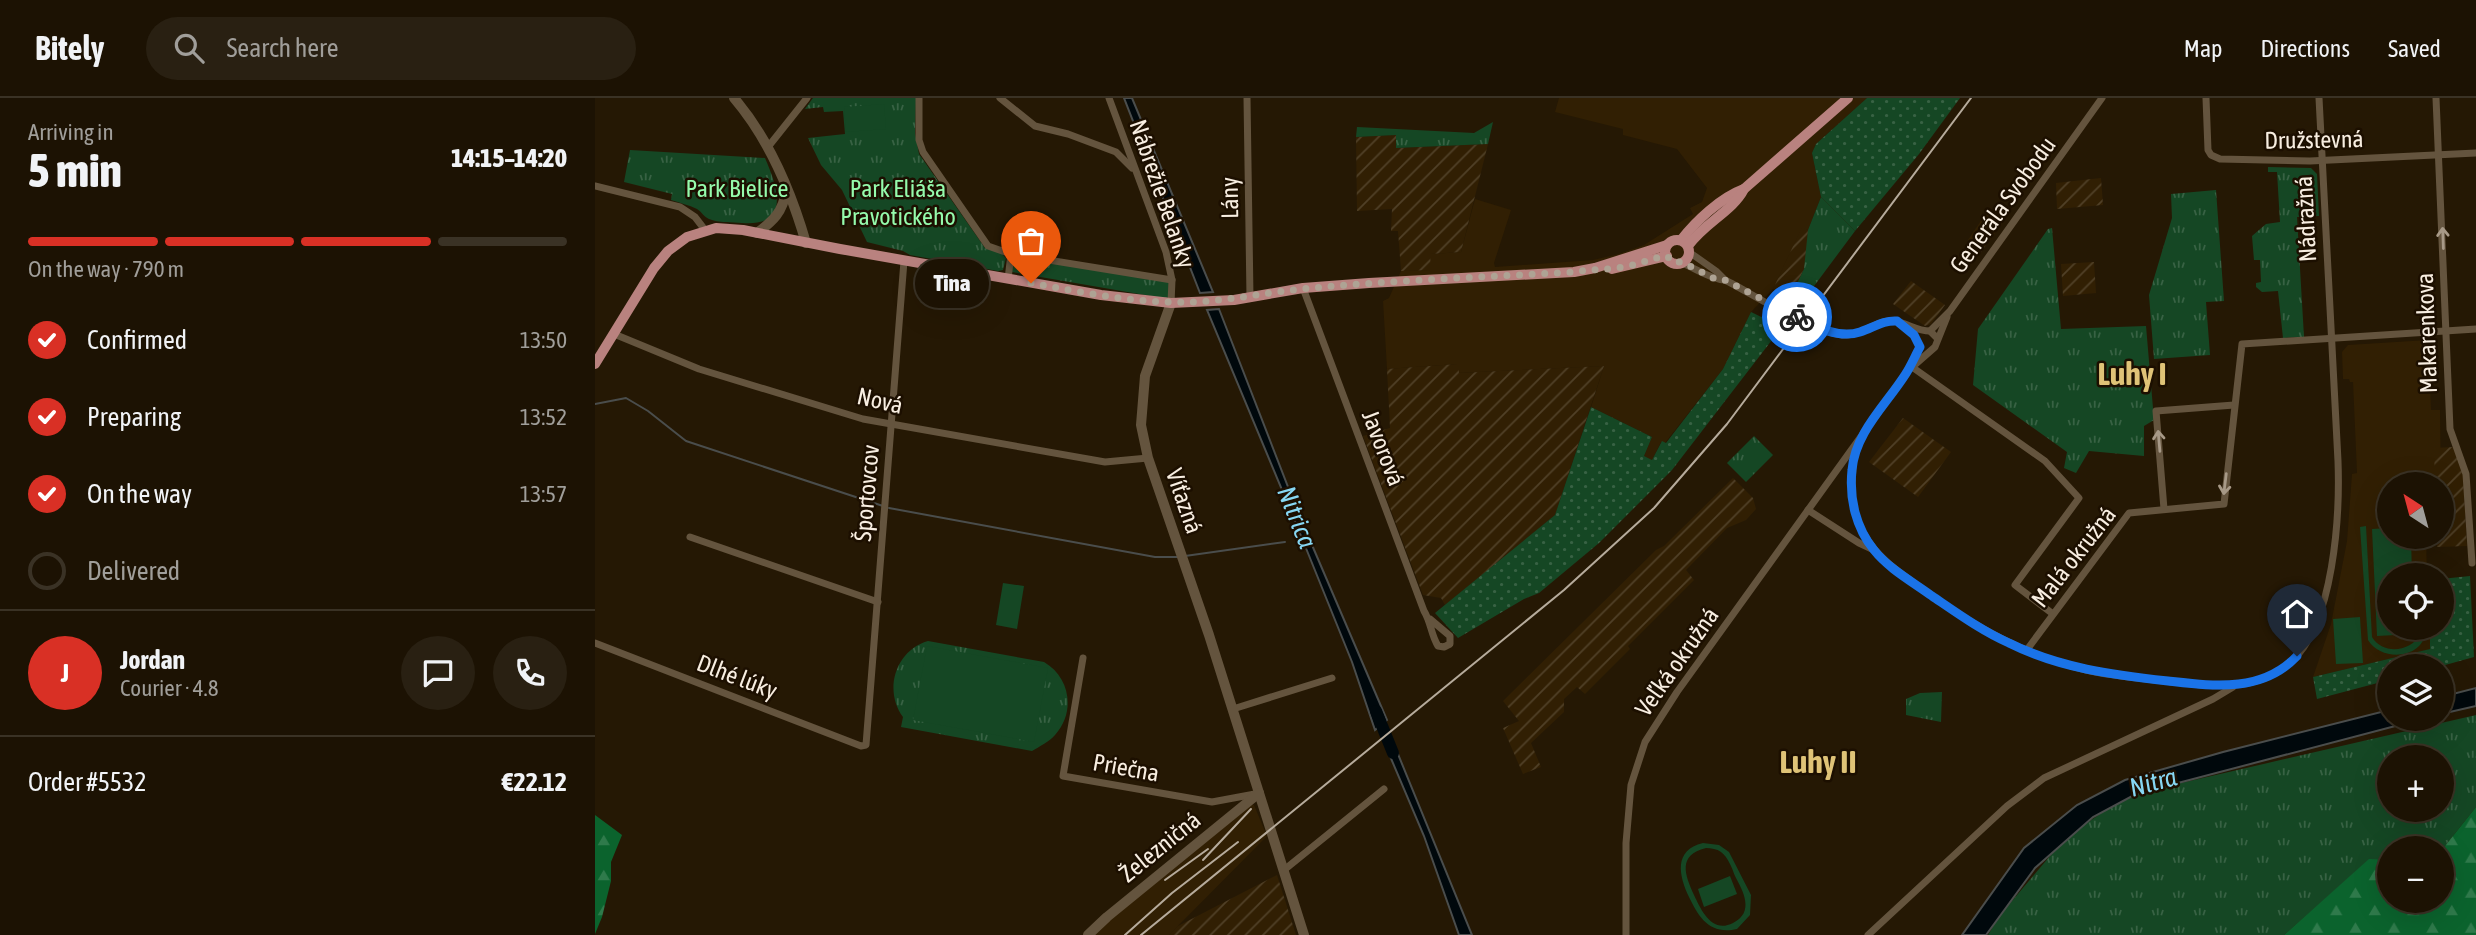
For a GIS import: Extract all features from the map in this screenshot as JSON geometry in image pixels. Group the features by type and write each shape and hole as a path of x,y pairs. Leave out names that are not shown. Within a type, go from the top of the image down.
{"main road":[{"path":"734,98 768,147 806,243"},
{"path":"1667,251 1673,262 1682,262 1687,258 1686,246 1693,225 1730,196 1744,189 1848,98"},
{"path":"757,233 779,214 785,203 786,191"},
{"path":"595,364 654,268 668,251 687,237 705,230 734,228 1007,279 1114,297 1171,303 1227,300 1303,288 1574,272 1667,251 1673,241 1686,246"},
{"name":"Víťazná","path":"1171,303 1145,376 1141,425 1148,458 1209,635 1304,935"},
{"name":"Železničná","path":"1088,935 1259,793"}],"street":[{"path":"768,147 807,98"},
{"path":"919,98 919,140 923,152 988,246 1011,254 1172,280"},
{"path":"1000,98 1035,126 1068,134 1116,152 1134,169"},
{"name":"Nábrežie Belanky","path":"1109,98 1166,252 1172,280 1171,303"},
{"name":"Lány","path":"1247,98 1250,297"},
{"name":"Generála Svobodu","path":"1906,374 1919,343 1950,311 2102,98"},
{"name":"Družstevná","path":"2206,98 2208,147 2211,155 2216,158 2322,161 2476,153"},
{"name":"Nádražná","path":"2234,686 2255,683 2279,672 2308,644 2318,623 2334,545 2339,461 2319,98"},
{"name":"Makarenkova","path":"2436,98 2450,429 2466,474 2472,563"},
{"path":"595,187 680,207 695,217 705,230"},
{"path":"1686,246 1725,280 1804,321 1834,333 1847,335 1893,321 1937,338"},
{"path":"1007,279 1011,254"},
{"name":"Športovcov","path":"866,745 904,261"},
{"path":"1682,262 1717,280 1725,280"},
{"name":"Javorová","path":"1303,288 1424,611 1430,619"},
{"path":"1950,311 1934,347 1906,374 1856,446 1851,471 1854,507 1863,533 1875,551 1885,562 1952,610 2026,651 2061,663 2112,675 2234,686"},
{"path":"1893,321 1929,350"},
{"path":"2164,509 2156,411 2234,405 2242,345 2476,329"},
{"name":"Nová","path":"614,334 699,369 863,419 1105,462 1148,458"},
{"path":"1912,367 2045,461 2079,498 2015,584 2053,614"},
{"name":"Malá okružná","path":"2026,651 2126,515 2135,511 2224,504 2234,405"},
{"name":"Veľká okružná","path":"1626,935 1628,807 1634,769 1644,742 1677,692 1856,446"},
{"path":"1808,510 1875,551"},
{"path":"689,537 878,602"},
{"name":"Dlhé lúky","path":"595,643 861,746 866,745"},
{"name":"Priečna","path":"1083,658 1063,776 1212,802 1259,793"},
{"path":"1233,709 1332,678"},
{"path":"1868,935 2007,806 2044,778 2213,699 2234,686"},
{"path":"1284,870 1384,789"}],"shaded area":[{"path":"1559,98 1867,98 1816,144 1812,153 1821,197 1808,230 1802,228 1773,289 1751,312 1723,369 1665,443 1661,442 1652,460 1644,456 1652,437 1591,407 1604,366 1458,373 1458,364 1387,369 1383,301 1389,298 1401,271 1430,270 1430,254 1461,252 1475,199 1511,210 1495,267 1593,260 1619,254 1644,245 1693,214 1690,208 1702,202 1707,188 1677,149 1623,135 1623,129 1555,112"},
{"path":"1396,135 1397,148 1488,144 1461,252 1430,254 1431,270 1401,271 1398,231 1391,231 1392,209 1357,211 1356,137"},
{"path":"2101,178 2103,205 2057,209 2056,183"},
{"path":"1987,212 2002,223 1981,252 1968,240"},
{"path":"1802,227 1808,230 1807,253 1804,269 1791,297 1773,289"},
{"path":"2094,262 2096,293 2063,296 2061,264"},
{"path":"1911,281 1945,305 1931,324 1925,326 1893,304"},
{"path":"2428,340 2431,410 2440,410 2441,472 2377,472 2377,550 2426,550 2427,563 2377,563 2377,640 2431,640 2431,649 2410,654 2377,654 2377,662 2313,677 2331,624 2347,541 2352,474 2357,473 2353,382 2343,379 2342,352 2348,345"},
{"path":"1458,364 1459,373 1604,366 1555,515 1445,605 1441,598 1423,595 1363,436 1390,428 1387,369"},
{"path":"1903,418 1951,452 1918,497 1869,462"},
{"path":"2454,447 2463,475 2467,546 2454,546 2454,472 2435,472 2434,448"},
{"path":"1733,478 1753,498 1756,509 1746,520 1727,528 1686,570 1694,580 1585,694 1577,687 1564,699 1564,712 1531,743 1541,767 1523,774 1503,728 1519,721 1503,701"},
{"path":"1250,805 1254,805 1267,836 1169,935 1088,935"},
{"path":"1277,875 1296,935 1169,935 1178,926"}],"green space":[{"name":"Park Eliáša Pravotického","path":"813,98 916,98 915,133 919,154 985,248 999,251 1006,258 1003,270 910,255 867,242 842,190 821,165 808,138 845,134 843,111 824,112 823,107 805,109"},
{"path":"1867,98 1960,98 1919,154 1855,231 1821,197 1812,153 1816,144"},
{"path":"884,104 886,129 846,132 844,107"},
{"path":"1493,122 1488,144 1396,148 1396,135 1356,137 1357,127 1474,133"},
{"name":"Park Bielice","path":"630,150 765,158 776,192 774,212 758,223 709,219 697,209 671,200 672,194 624,182"},
{"path":"2268,167 2311,168 2317,174 2319,216 2297,217 2304,337 2283,338 2278,291 2262,292 2256,287 2256,283 2261,282 2260,260 2254,260 2252,236 2266,224 2280,222 2277,172 2268,172"},
{"path":"2216,190 2224,301 2206,302 2210,355 2154,359 2149,295 2172,218 2171,194"},
{"path":"1821,197 1855,231 1797,309 1787,304 1804,269 1808,230"},
{"path":"2052,228 2061,329 2146,326 2154,420 2144,426 2144,456 2089,451 2076,473 2064,468 2067,452 1973,385 1978,329 2048,229"},
{"path":"1013,257 1169,282 1168,299 1012,272"},
{"path":"1751,312 1782,327 1672,470 1599,543 1539,593 1458,638 1435,613 1555,515 1591,407 1652,437 1644,456 1652,460 1662,441 1666,443 1723,369"},
{"path":"1754,436 1773,455 1746,482 1727,463"},
{"path":"2366,526 2372,637 2389,649 2403,648 2417,640 2423,640 2411,651 2402,654 2383,652 2368,640 2360,527"},
{"path":"2372,529 2377,529 2377,550 2411,550 2412,563 2377,563 2377,636"},
{"path":"2470,576 2474,657 2454,663 2454,654 2409,654 2430,649 2430,640 2454,640 2454,578"},
{"path":"1003,583 1024,586 1017,629 996,625"},
{"path":"2360,617 2363,663 2336,664 2333,619"},
{"path":"928,641 1044,662 1060,677 1067,695 1068,706 1062,726 1050,740 1032,751 901,727 903,717 894,695 896,672 908,653"},
{"path":"927,646 1048,668 1034,742 913,720"},
{"path":"2377,662 2377,683 2317,699 2313,677"},
{"path":"1942,692 1941,722 1906,715 1906,699 1920,693"},
{"path":"2476,715 2476,807 2453,836 2377,836 2377,860 2369,860 2284,935 1988,935 2000,915 2067,836 2129,795 2407,731 2454,731 2454,720"},
{"path":"2476,807 2476,935 2284,935 2369,859 2377,859 2377,913 2454,913 2453,836"},
{"path":"595,815 622,835 611,862 611,881 595,934"},
{"path":"1703,843 1719,845 1729,852 1751,895 1750,915 1737,929 1713,927 1701,918 1693,905 1685,889 1681,865 1687,851","holes":["1706,848 1718,850 1726,857 1745,901 1744,913 1726,926 1708,919 1694,895 1686,873 1687,861 1691,855"]},
{"path":"1730,876 1737,894 1704,907 1698,889"}],"water":[{"path":"1124,98 1132,98 1213,292 1200,293"},
{"path":"1219,309 1297,510 1387,720 1375,730 1352,662 1207,310"},
{"path":"2476,688 2476,706 2454,711 2454,694"},
{"name":"Nitra","path":"2377,713 2377,731 2136,794 2093,817 2035,868 1986,935 1962,935 2024,848 2077,805 2125,780"},
{"path":"1391,737 1472,935 1459,935 1424,836 1384,742"}],"waterway":[{"path":"595,404 626,398 648,411 686,441 883,506"},
{"path":"889,508 1155,557 1179,557"},
{"path":"1185,556 1285,542"},
{"name":"Nitrica","path":"1376,711 1393,753"}],"railway":[{"path":"1141,935 1564,590 1654,508 1727,424 1971,98"},
{"path":"1203,860 1251,809"},
{"path":"1125,935 1172,893 1238,842"},
{"path":"1165,880 1208,849"}],"way so far":[{"path":"1031,283 1127,299 1171,303 1234,300 1303,288 1574,272 1595,268 1603,270 1667,256 1673,262 1682,262 1717,280 1725,280 1797,317"}],"place":[{"name":"Tina","path":"1031,283"}],"district":[{"name":"Luhy I","path":"2132,374"},
{"name":"Luhy II","path":"1818,762"}],"route":[{"path":"1797,317 1834,333 1847,335 1884,322 1897,321 1918,340 1920,347 1906,374 1856,446 1851,471 1854,507 1863,533 1885,562 1952,610 2026,651 2085,670 2112,675 2234,686 2255,683 2279,672 2297,656"}]}
